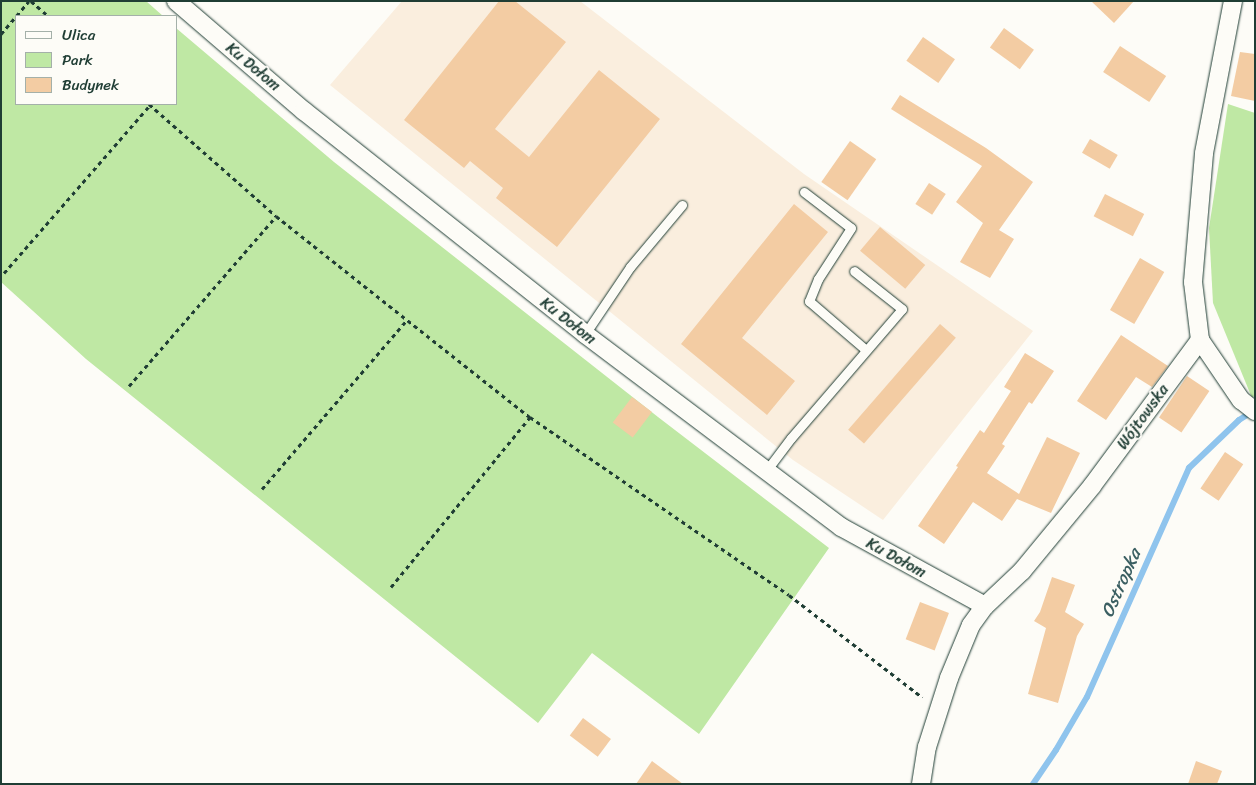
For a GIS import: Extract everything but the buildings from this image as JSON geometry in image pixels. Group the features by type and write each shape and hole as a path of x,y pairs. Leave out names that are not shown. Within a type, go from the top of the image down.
{"street":[{"name":"Ku Dołom","path":"176,1 304,110 585,334 766,471 841,527 985,606"},
{"path":"1233,1 1204,153 1194,282 1200,340 1248,406"},
{"name":"Wójtowska","path":"921,784 927,747 948,678 970,626 985,606 1022,571 1086,494 1200,340"}],"lane":[{"path":"804,192 851,228 818,279 809,301 866,350"},
{"path":"585,334 630,267 682,205"},
{"path":"766,471 791,438 902,309 854,271"}],"path":[{"path":"18,15 30,1 47,15"},
{"path":"1,34 15,18"},
{"path":"4,273 148,105"},
{"path":"150,105 276,216 530,417 789,595 939,709"},
{"path":"129,386 276,216"},
{"path":"262,488 407,320"},
{"path":"391,587 530,417"}],"shaded area":[{"path":"402,1 580,1 804,174 1033,331 883,520 793,460 330,85"}],"green space":[{"path":"1,1 146,1 162,15 15,15 15,105 178,105 178,30 334,162 658,417 829,548 699,734 592,653 538,723 86,359 1,282"},
{"path":"1228,104 1255,113 1255,395 1252,398 1213,303 1209,228"}],"waterway":[{"name":"Ostropka","path":"1033,784 1056,750 1087,697 1189,468 1239,420 1252,412"}]}
